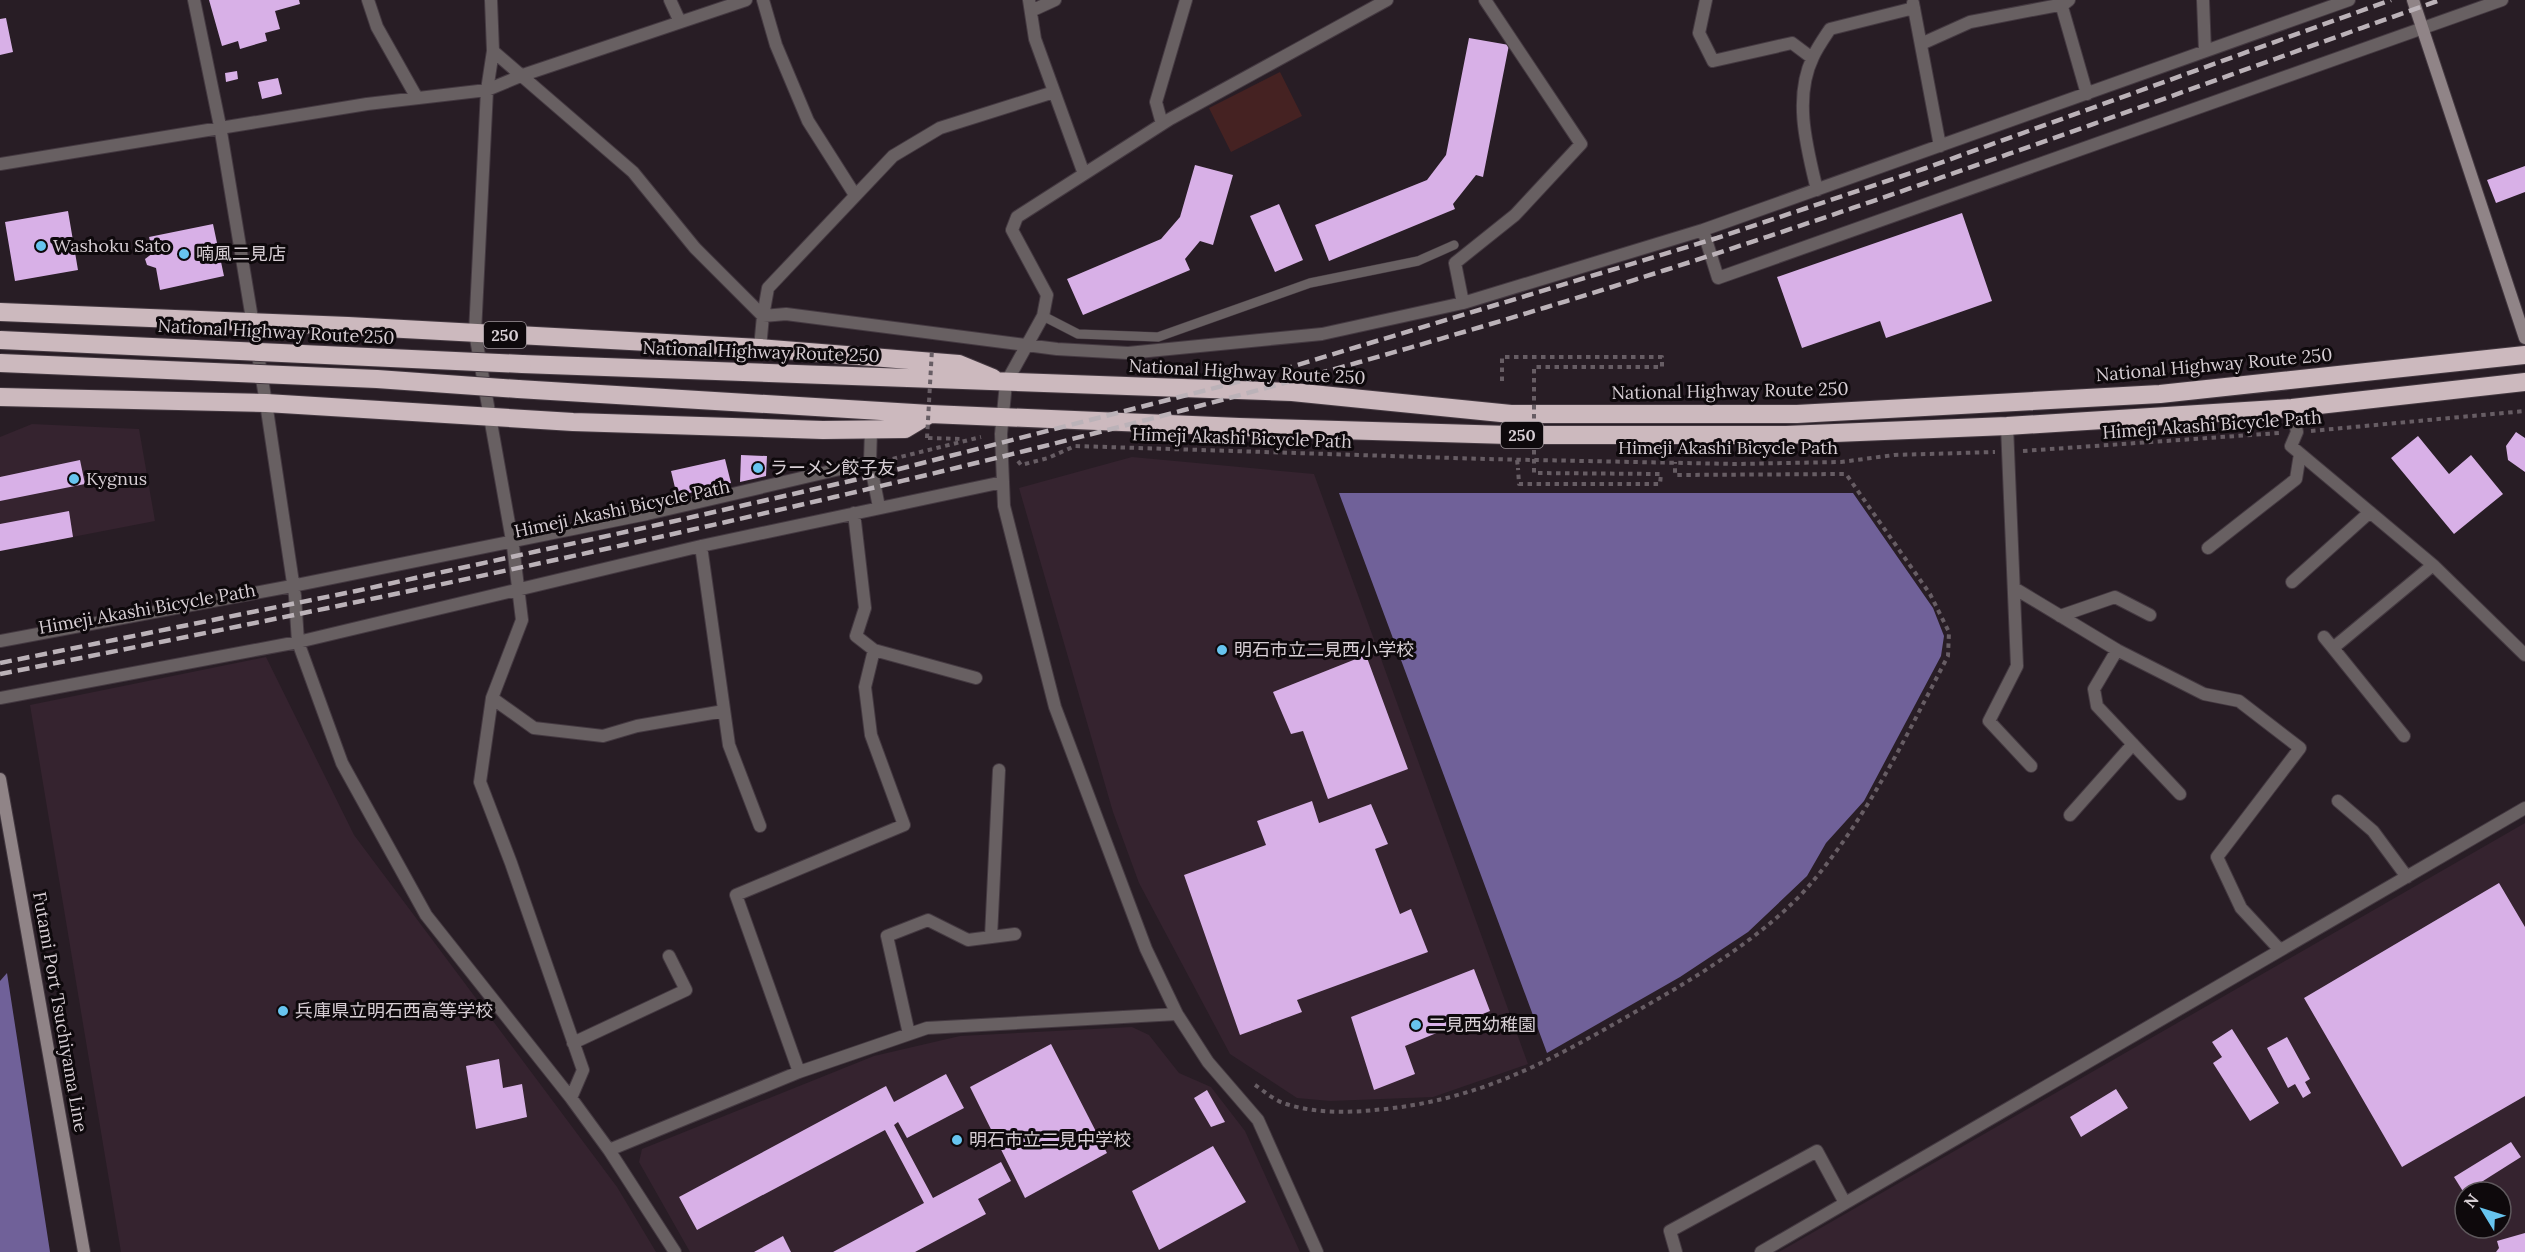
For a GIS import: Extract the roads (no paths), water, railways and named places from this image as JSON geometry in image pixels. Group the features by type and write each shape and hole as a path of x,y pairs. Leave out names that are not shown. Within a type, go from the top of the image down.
{"highway":[{"name":"250","path":"0,312 252,324 348,326 760,348 959,364 1006,383"},
{"name":"National Highway Route 250","path":"0,340 522,364 1292,392 1511,414 1797,414 2160,394 2525,355"},
{"name":"250","path":"0,363 377,378 518,389 930,414 1002,425 1239,427 1509,435 1786,435 2007,426 2292,408 2525,382"},
{"path":"0,397 266,403 655,426 905,429 930,414"}],"main road":[{"path":"2413,0 2525,338"},
{"name":"Futami Port Tsuchiyama Line","path":"0,779 84,1252"}],"street":[{"path":"194,0 220,126 266,403 298,642 342,763 426,915 571,1098 609,1150 675,1252"},
{"path":"368,0 377,27 417,98"},
{"path":"491,0 493,51 487,90 474,333 491,417 522,620 492,698 480,782 511,863 583,1070 571,1098"},
{"path":"670,0 680,22"},
{"path":"0,164 220,126 487,90 523,75 747,0"},
{"path":"763,0 776,45 808,120 855,195"},
{"path":"1055,0 1030,6 1035,39 1084,174"},
{"path":"1162,124 1156,102 1186,0"},
{"path":"1463,303 1455,263 1515,215 1581,144 1485,0"},
{"path":"1706,0 1699,33 1713,62 1792,43 1812,58"},
{"path":"2203,0 2205,51"},
{"path":"493,51 633,172 695,248 763,316 786,314 1027,345 1128,353 1322,334 1463,303 1703,230 2349,0"},
{"path":"1703,230 1718,278 2423,30 2502,0"},
{"path":"1921,44 1970,22 2065,1 2087,94"},
{"path":"1317,1252 1258,1120 1208,1062 1177,1014 1146,949 1055,707 1004,506 1002,425 1006,383 1043,316 1047,295 1012,230 1017,217 1162,124 1380,2"},
{"path":"1817,190 1805,136 1804,87 1812,58 1830,29 1913,4 1940,146"},
{"path":"760,348 768,288 893,156 940,128 1054,92"},
{"path":"2292,408 2297,432 2291,446 2433,565 2525,655"},
{"path":"2007,426 2017,666 1989,721 2031,766"},
{"path":"871,429 879,507"},
{"path":"2208,548 2296,479 2300,454"},
{"path":"0,641 292,586 647,514 875,462"},
{"path":"0,699 298,642 701,546 1003,482"},
{"path":"2292,582 2370,512"},
{"path":"854,513 865,608 856,636 874,650 976,678"},
{"path":"701,546 729,745 760,826"},
{"path":"2333,648 2433,565"},
{"path":"2014,588 2117,650 2204,694 2239,701 2300,748 2217,858 2241,908 2280,950"},
{"path":"2060,616 2115,597 2150,615"},
{"path":"2324,637 2404,736"},
{"path":"799,1072 736,895 904,825 871,735 865,687 874,650"},
{"path":"2117,650 2094,689 2097,706 2180,794"},
{"path":"492,698 534,728 603,736 637,726 724,711"},
{"path":"2070,815 2133,744"},
{"path":"991,937 999,770"},
{"path":"2338,801 2373,831 2407,877"},
{"path":"1761,1252 2525,808"},
{"path":"909,1034 887,936 928,920 968,940 1015,934"},
{"path":"573,1043 686,990 669,956"},
{"path":"609,1150 799,1072 927,1028 1177,1014"},
{"path":"1676,1252 1670,1231 1817,1151 1845,1203"}],"lane":[{"path":"1043,316 1078,334 1158,338 1310,283 1418,261 1454,245"}],"railway":[{"path":"0,663 356,591 666,523 872,476 1261,376 1717,238 1926,168 2391,0"},
{"path":"0,674 575,556 766,513 957,468 1336,369 1524,314 1755,241 1984,163 2440,0"}],"place":[{"name":"Washoku Sato","path":"41,246"},
{"name":"喃風二見店","path":"184,254"},
{"name":"ラーメン餃子友","path":"758,468"},
{"name":"Kygnus","path":"74,479"},
{"name":"明石市立二見西小学校","path":"1222,650"},
{"name":"兵庫県立明石西高等学校","path":"283,1011"},
{"name":"二見西幼稚園","path":"1416,1025"},
{"name":"明石市立二見中学校","path":"957,1140"}]}
